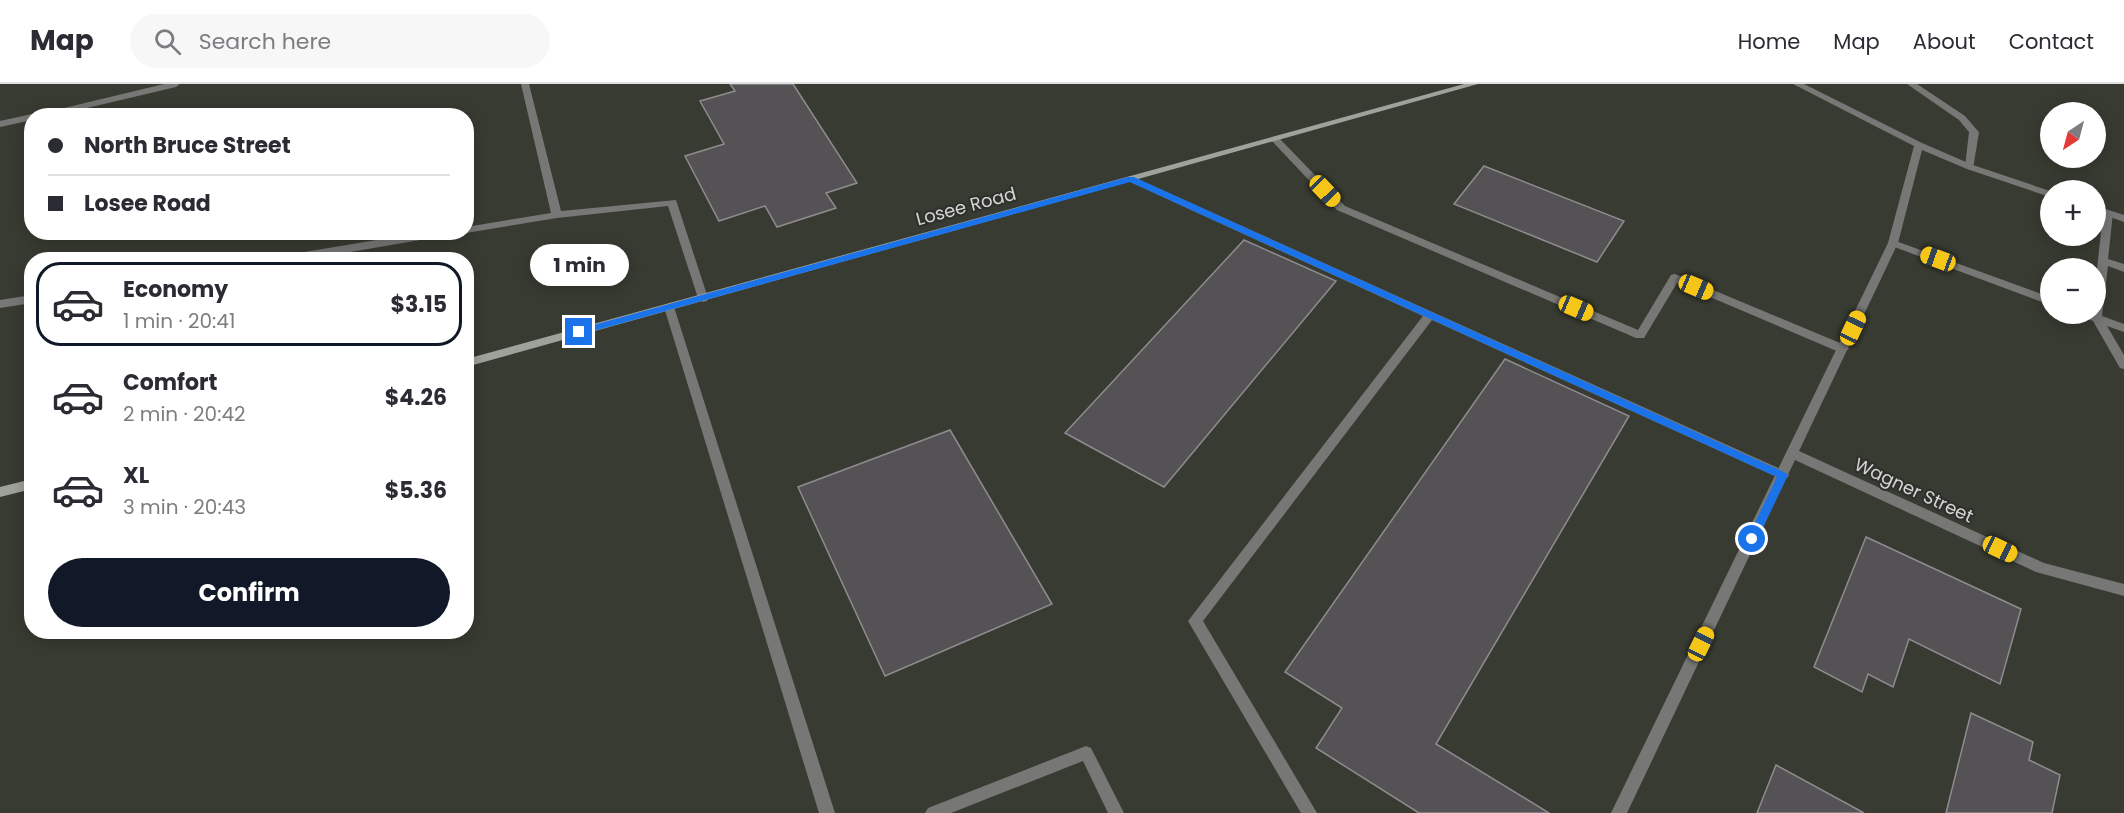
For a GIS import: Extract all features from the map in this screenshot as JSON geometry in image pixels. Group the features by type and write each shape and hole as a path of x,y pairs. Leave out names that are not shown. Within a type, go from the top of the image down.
{"main road":[{"name":"Losee Road","path":"474,361 1474,84"},
{"path":"0,492 24,486"}],"street":[{"path":"73,108 176,84"},
{"path":"525,84 557,215"},
{"path":"1797,84 1919,145 2040,190"},
{"path":"1911,84 1962,118 1974,132 1970,166"},
{"path":"0,124 24,119"},
{"path":"1275,139 1341,208 1640,335 1675,278 1843,349"},
{"path":"1619,813 1893,243 1919,145"},
{"path":"1131,179 1783,475"},
{"path":"474,229 557,215 672,202 703,298"},
{"path":"2103,258 2108,213 2124,219"},
{"path":"328,252 401,240"},
{"path":"1893,243 2040,297"},
{"path":"2106,262 2124,268"},
{"path":"0,304 24,300"},
{"path":"669,307 827,813"},
{"path":"1309,813 1196,621 1430,315"},
{"path":"2106,321 2124,328"},
{"path":"2097,324 2124,365"},
{"name":"Wagner Street","path":"1793,454 2041,568 2124,590"},
{"path":"933,813 1086,753 1116,813"}],"shaded area":[{"path":"0,84 2124,84 2124,813 0,813"}],"building":[{"path":"730,84 793,84 857,183 826,193 836,208 777,227 765,206 719,221 685,156 724,144 700,101 735,91"},
{"path":"1484,166 1624,221 1597,262 1454,204"},
{"path":"1244,240 1336,281 1164,487 1065,433"},
{"path":"1505,359 1629,416 1436,744 1549,813 1419,813 1316,748 1342,708 1285,672"},
{"path":"950,430 1052,604 885,676 798,487"},
{"path":"1866,537 2021,609 2000,684 1909,639 1893,687 1868,674 1862,692 1814,667"},
{"path":"1971,713 2033,742 2029,760 2060,775 2052,813 1946,813"},
{"path":"1776,765 1864,813 1757,813"}],"route":[{"path":"579,332 1131,179 1783,475 1752,539"}]}
